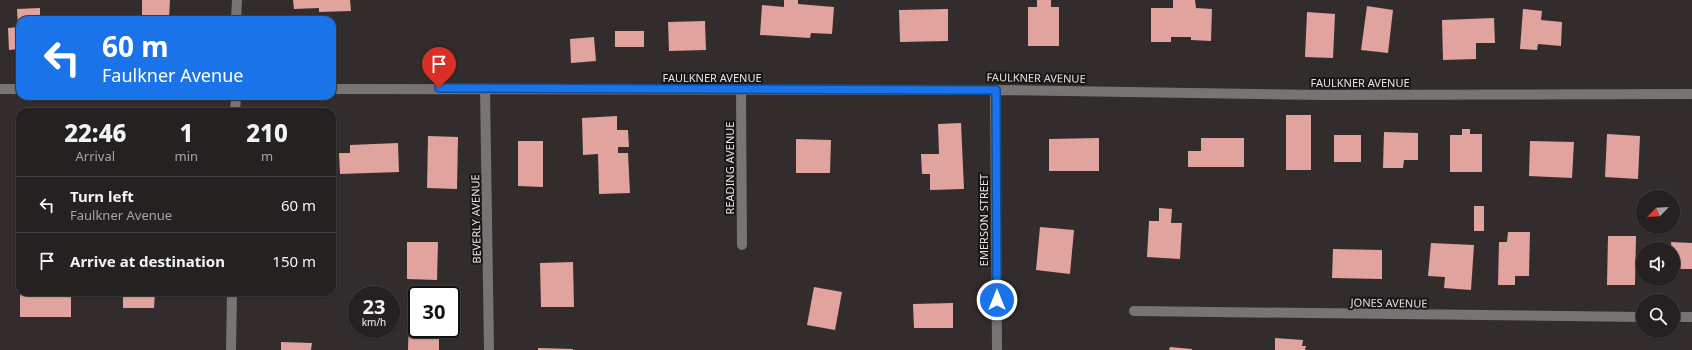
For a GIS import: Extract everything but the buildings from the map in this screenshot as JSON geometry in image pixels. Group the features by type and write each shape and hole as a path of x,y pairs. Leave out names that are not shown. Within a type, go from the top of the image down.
{"street":[{"path":"236,0 236,16"},
{"name":"FAULKNER AVENUE","path":"336,89 486,88 996,90 1340,95 1692,94"},
{"name":"BEVERLY AVENUE","path":"486,88 489,350"},
{"path":"0,89 16,89"},
{"name":"READING AVENUE","path":"741,90 742,245"},
{"name":"EMERSON STREET","path":"996,90 997,350"},
{"path":"231,350 232,296"},
{"name":"JONES AVENUE","path":"1134,311 1636,317"},
{"path":"1680,317 1692,317"}],"route":[{"path":"439,88 996,90 997,300"}]}
